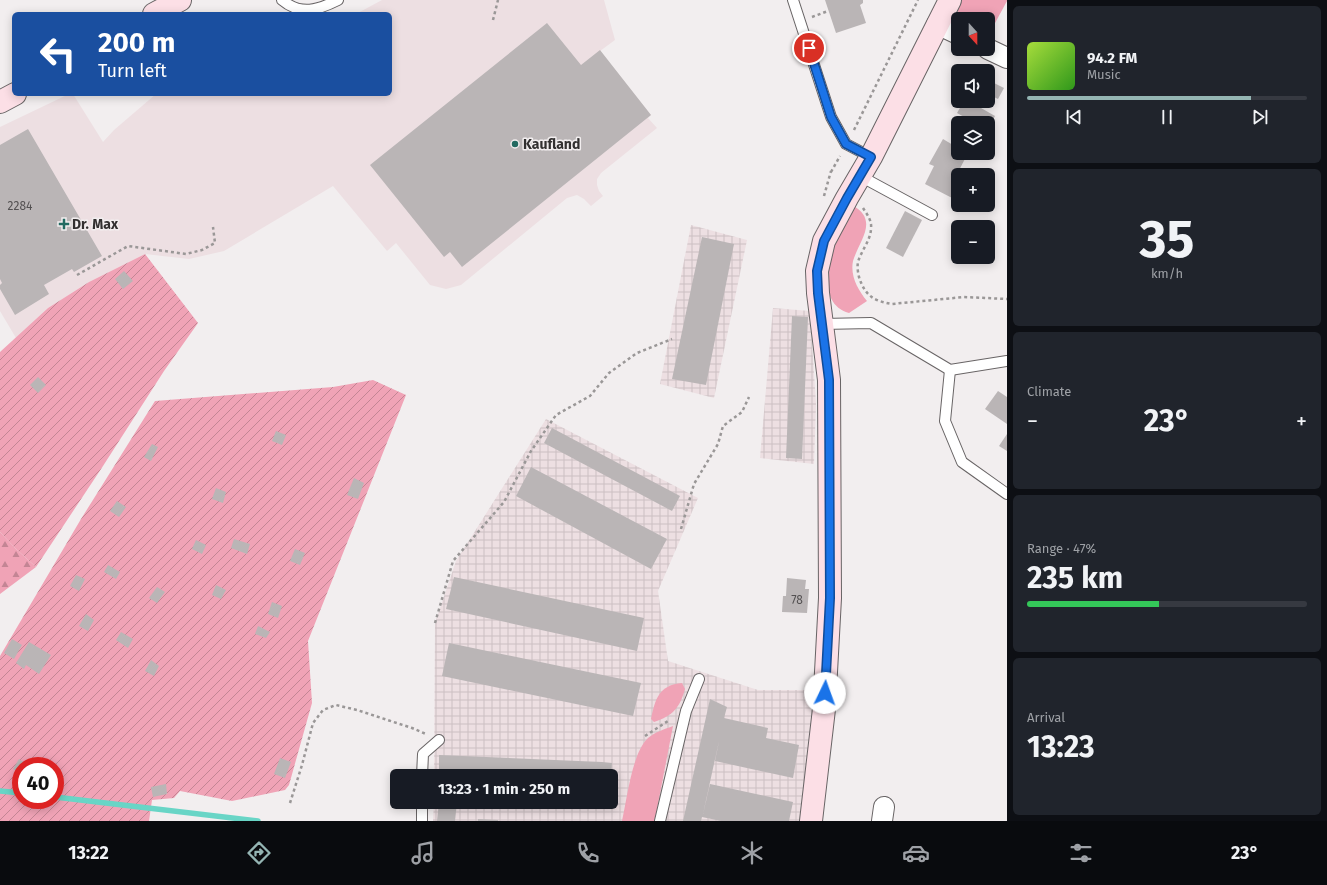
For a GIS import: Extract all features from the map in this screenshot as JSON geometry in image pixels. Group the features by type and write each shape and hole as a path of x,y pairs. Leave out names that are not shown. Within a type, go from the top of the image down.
{"street":[{"path":"158,12 180,0"},
{"path":"810,821 824,709 830,598 829,380 818,293 817,271 824,241 871,157 950,0"},
{"path":"937,24 951,31"},
{"path":"995,52 1007,58"},
{"path":"0,102 12,95"}],"lane":[{"path":"282,0 288,5 297,9 306,10 319,9 338,0"},
{"path":"793,0 831,117 846,144 871,157"},
{"path":"860,176 932,215"},
{"path":"822,324 871,323 950,370 1007,361"},
{"path":"950,370 945,421 962,462 1007,494"},
{"path":"660,821 686,711 699,679"},
{"path":"422,769 423,754 439,740"},
{"path":"422,809 422,821"}],"path":[{"path":"493,20 498,0"},
{"path":"918,0 831,171 831,179 837,193 861,206 868,216 871,228 858,263 858,272 863,288 869,295 881,302 892,304 964,297 1007,299"},
{"path":"77,275 128,246 186,254 202,250 215,242 213,227"},
{"path":"435,623 453,561 504,502 531,451 556,415 590,396 609,373 637,353 672,339"},
{"path":"681,528 694,484 718,444 723,426 742,412 749,397"},
{"path":"290,803 313,724 323,710 336,706 356,710 412,728 439,740"},
{"path":"645,736 686,711"}],"shaded area":[{"path":"382,0 604,0 615,40 600,51 651,115 648,118 657,128 601,173 597,179 597,185 603,196 591,206 577,195 567,198 461,285 446,289 430,285 396,243 387,251 333,186 224,251 189,259 145,254 89,282 48,308 16,338 0,311 0,127 65,96 74,96 103,142 114,130 154,96 392,96 392,12 360,12"},
{"path":"691,225 747,240 714,398 660,384"},
{"path":"773,308 810,311 816,404 814,464 760,458"},
{"path":"546,419 698,498 658,591 668,661 758,690 815,690 801,821 433,821 434,809 618,809 618,769 434,769 435,623 456,561"}],"green space":[{"path":"959,0 1007,0 995,23 995,12 958,12 957,7"},
{"path":"852,205 865,217 865,231 852,267 856,282 867,301 849,313 841,310 831,299 827,277 831,248"},
{"path":"145,254 198,323 164,371 36,567 0,532 0,352 48,308 89,282"},
{"path":"373,380 406,395 308,641 312,703 289,785 285,790 232,801 180,791 174,798 152,800 149,821 0,821 0,656 81,519 155,401 333,387"},
{"path":"0,532 36,567 0,594"},
{"path":"682,683 685,689 678,706 671,714 654,722 651,719 654,705 659,694 674,684"},
{"path":"673,726 654,821 622,821 634,765 642,745 654,734"}],"building":[{"path":"825,0 863,0 863,3 860,5 866,23 836,33"},
{"path":"547,23 581,65 600,50 651,115 462,267 450,252 444,257 370,165"},
{"path":"995,84 1004,88 998,99 995,98"},
{"path":"960,108 981,108 995,116 962,116 957,113"},
{"path":"28,129 102,256 74,272 72,269 44,285 49,294 15,315 0,289 0,285 2,283 0,279 0,145"},
{"path":"943,139 951,144 951,160 964,160 960,168 951,168 951,197 925,184 934,166 929,164"},
{"path":"905,211 922,220 903,257 886,248"},
{"path":"702,237 734,244 706,385 672,379"},
{"path":"124,271 133,281 123,289 115,279"},
{"path":"792,316 808,317 802,459 786,458"},
{"path":"38,377 46,385 38,393 30,385"},
{"path":"998,391 1007,397 1007,424 985,409"},
{"path":"552,428 680,496 672,511 544,443"},
{"path":"276,431 286,435 282,445 272,441"},
{"path":"1007,434 1007,451 999,446"},
{"path":"152,444 158,447 151,461 144,457"},
{"path":"531,467 667,539 651,569 516,496"},
{"path":"354,478 364,483 358,499 347,495"},
{"path":"216,488 226,492 223,503 212,499"},
{"path":"117,501 126,507 119,517 110,511"},
{"path":"234,539 250,544 247,554 231,548"},
{"path":"196,540 206,545 202,554 192,549"},
{"path":"295,549 305,553 300,565 290,561"},
{"path":"108,565 120,572 116,579 104,572"},
{"path":"76,575 85,579 79,591 70,586"},
{"path":"454,577 644,618 637,651 446,609"},
{"path":"787,578 806,580 805,589 809,589 807,613 782,612 783,596 786,596"},
{"path":"216,585 226,590 221,599 212,595"},
{"path":"157,587 165,592 157,603 149,598"},
{"path":"272,602 282,606 278,618 268,614"},
{"path":"86,614 94,620 88,631 79,626"},
{"path":"258,626 270,632 266,638 255,634"},
{"path":"121,632 133,639 128,648 116,640"},
{"path":"12,639 22,645 14,659 4,653"},
{"path":"29,642 51,655 39,674 26,665 24,669 16,663"},
{"path":"449,643 641,683 633,716 442,676"},
{"path":"151,660 159,666 154,676 145,671"},
{"path":"710,699 727,707 724,718 768,728 766,738 799,745 793,778 715,761 719,741 703,814 710,784 793,802 789,821 721,821 702,817 701,821 683,821"},
{"path":"439,755 612,763 612,769 439,769"},
{"path":"280,758 291,762 285,778 274,774"},
{"path":"166,784 167,794 153,797 151,787"},
{"path":"438,809 456,809 455,821 437,821"},
{"path":"478,819 498,820 498,821 478,821"}],"waterway":[{"path":"0,791 12,792"},
{"path":"64,798 258,821"}],"place":[{"name":"Kaufland","path":"515,144"},
{"name":"Dr. Max","path":"64,224"}],"route":[{"path":"809,48 831,117 846,144 871,157 824,241 817,271 818,293 829,380 830,598 825,693"}]}
